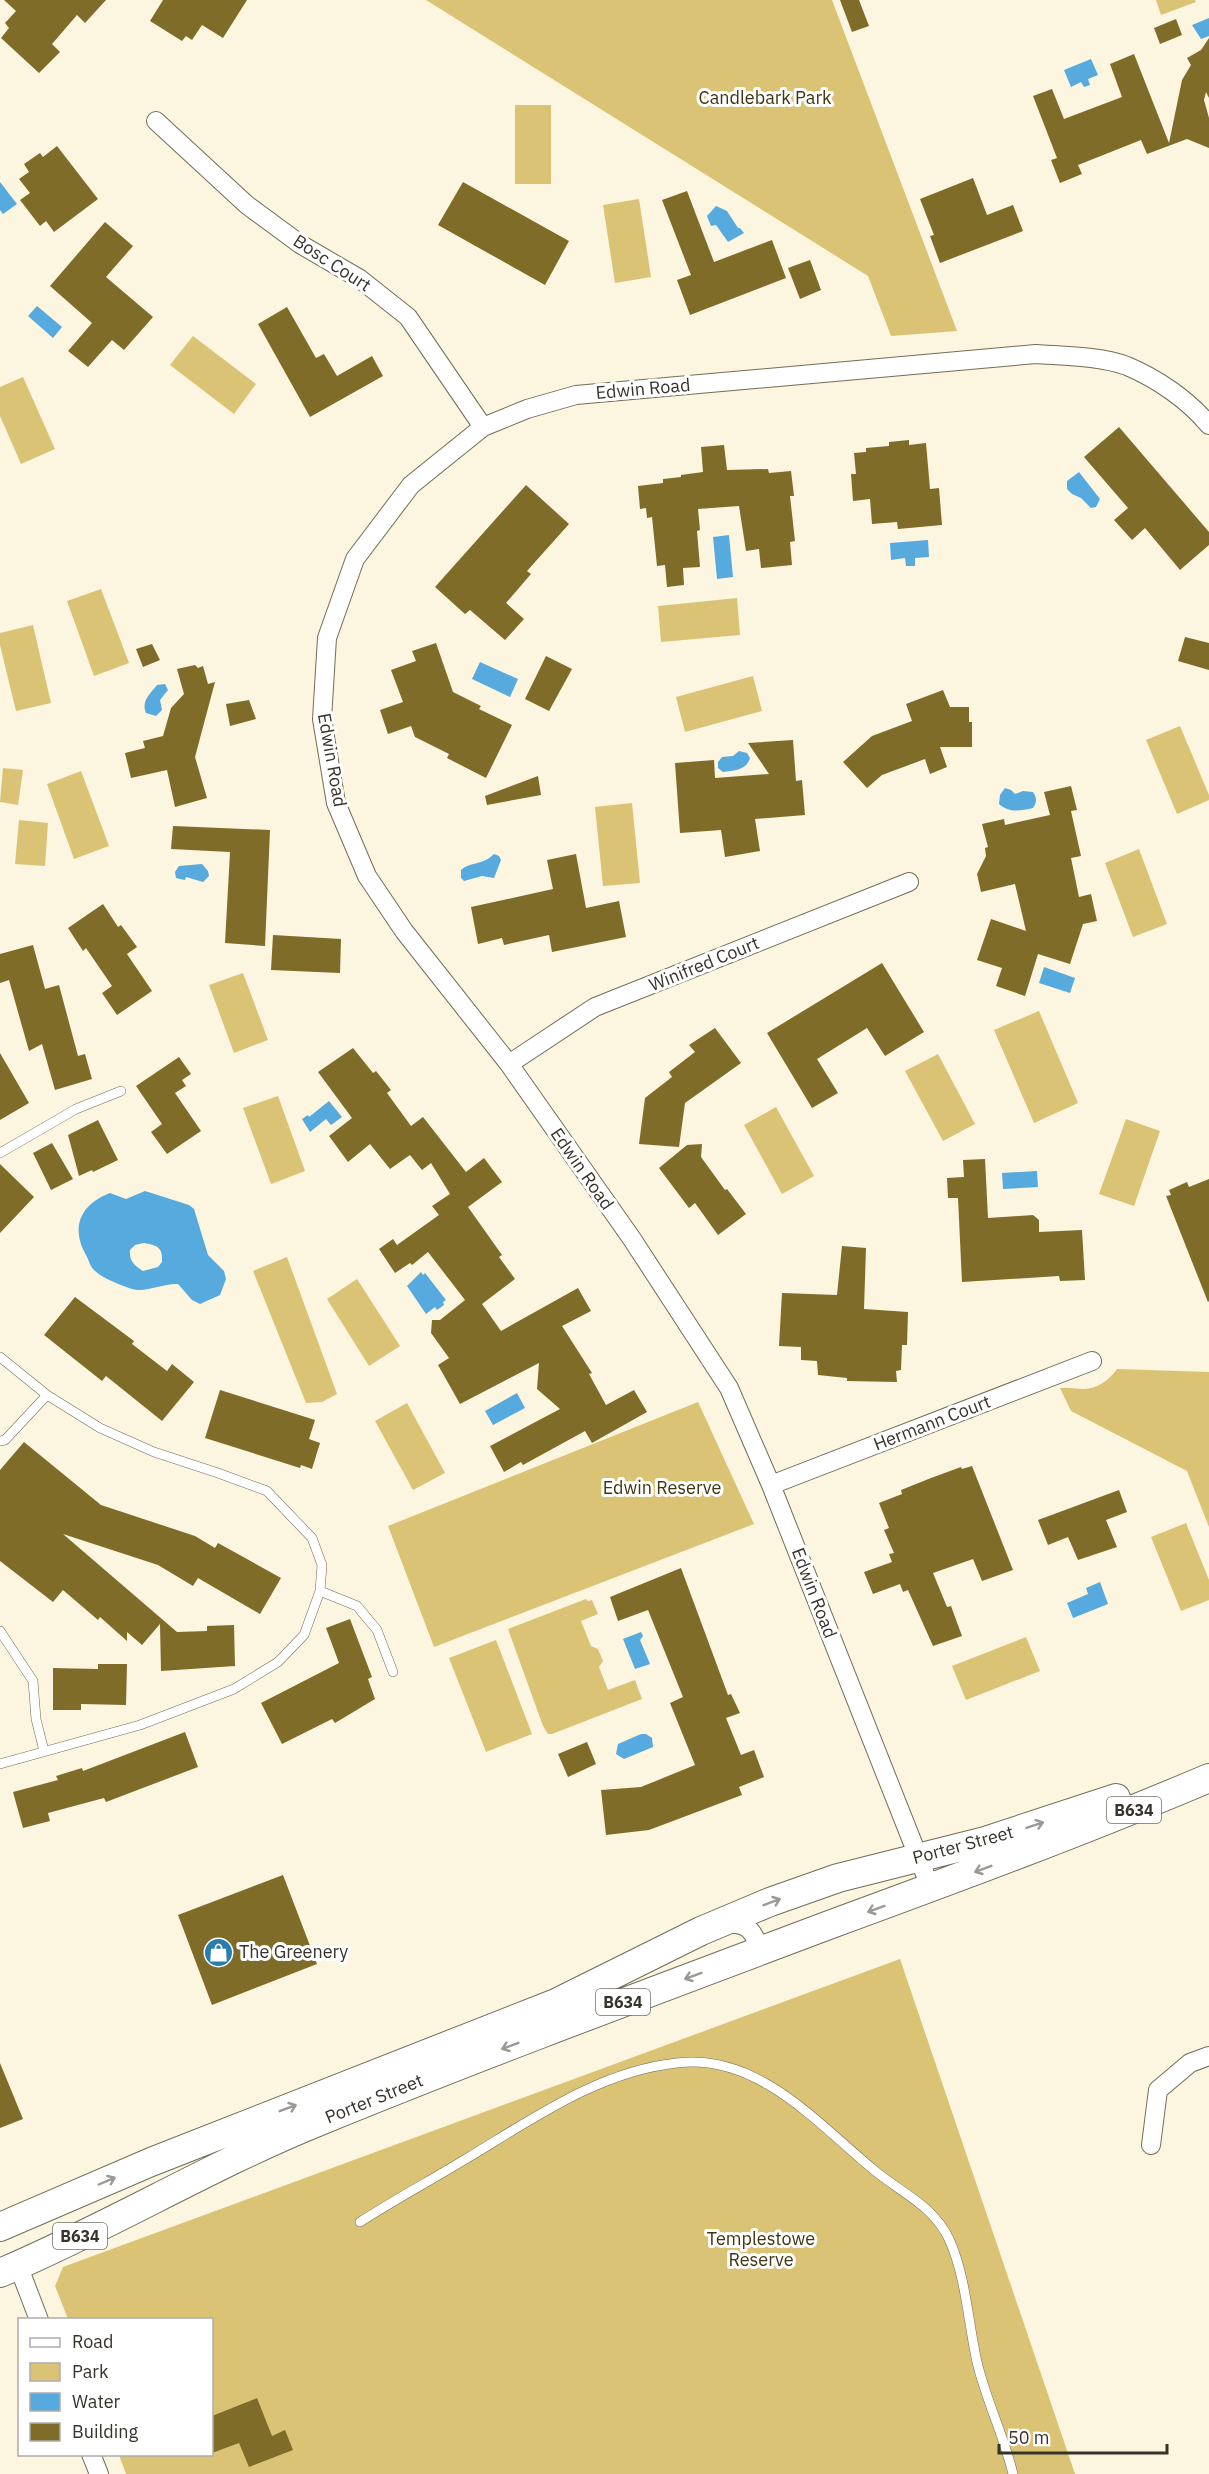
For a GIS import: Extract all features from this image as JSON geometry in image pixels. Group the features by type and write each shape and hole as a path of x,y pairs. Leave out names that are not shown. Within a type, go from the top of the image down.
{"main road":[{"name":"Porter Street","path":"0,2227 151,2162 545,2007 718,1924 770,1902 838,1878 985,1841 1209,1766"},
{"name":"Porter Street","path":"9,2269 303,2127 581,2018 931,1889 1132,1811 1209,1778"}],"street":[{"name":"Bosc Court","path":"156,121 247,206 300,244 360,279 408,317 483,428"},
{"name":"Edwin Road","path":"931,1889 771,1485 729,1388 632,1239 509,1064 404,931 367,876 336,803 322,719 327,638 355,559 411,485 483,428 527,409 576,395 1036,354 1083,357 1126,366 1178,395 1209,425"},
{"name":"Winifred Court","path":"509,1064 595,1007 909,882"},
{"name":"Hermann Court","path":"771,1485 1092,1361"},
{"path":"718,1924 739,1923 749,1928 757,1939 759,1951"},
{"path":"1151,2145 1158,2090 1190,2063 1209,2056"},
{"path":"9,2269 38,2318"},
{"path":"92,2456 99,2474"}],"lane":[{"path":"0,1153 76,1109 121,1091"},
{"path":"0,1357 47,1395 100,1428 154,1452 267,1491 312,1538 322,1565 320,1591 304,1635 278,1662 234,1689 140,1725 0,1764"},
{"path":"0,1441 5,1440 47,1395"},
{"path":"320,1591 357,1606 377,1630 393,1672"},
{"path":"0,1631 33,1681 36,1719 44,1751"},
{"path":"360,2222 403,2194 577,2093 613,2079 645,2068 679,2062 706,2063 752,2076 803,2108 875,2171 924,2205 938,2220 956,2258 980,2373 1013,2474"}],"green space":[{"name":"Candlebark Park","path":"426,0 832,0 957,331 891,336 868,276"},
{"path":"1156,0 1195,0 1196,2 1161,15"},
{"path":"515,105 551,105 551,184 515,184"},
{"path":"639,199 651,277 615,283 603,205"},
{"path":"193,336 256,384 234,414 170,365"},
{"path":"23,377 55,449 21,464 0,416 0,387"},
{"path":"101,589 129,663 94,676 67,601"},
{"path":"737,598 740,635 661,642 658,606"},
{"path":"33,625 51,703 16,711 0,645 0,633"},
{"path":"753,676 762,711 685,732 676,697"},
{"path":"1180,726 1209,795 1209,800 1177,814 1146,740"},
{"path":"3,768 23,770 18,805 0,802"},
{"path":"81,771 109,846 74,859 47,784"},
{"path":"632,803 640,883 603,886 595,807"},
{"path":"19,820 48,823 45,866 15,864"},
{"path":"1139,849 1167,924 1133,937 1105,863"},
{"path":"243,973 268,1040 234,1053 209,985"},
{"path":"1039,1011 1078,1103 1034,1123 994,1030"},
{"path":"938,1054 975,1124 943,1141 905,1071"},
{"path":"278,1096 305,1171 271,1184 243,1108"},
{"path":"776,1107 814,1176 782,1194 744,1125"},
{"path":"1126,1119 1160,1131 1134,1206 1099,1194"},
{"path":"287,1257 337,1394 322,1402 306,1403 253,1271"},
{"path":"357,1279 400,1346 369,1366 327,1299"},
{"path":"1117,1369 1209,1372 1209,1527 1187,1471 1071,1411 1060,1388 1094,1387 1107,1380"},
{"name":"Edwin Reserve","path":"698,1402 754,1524 434,1647 388,1526"},
{"path":"407,1403 445,1473 413,1490 375,1421"},
{"path":"1186,1523 1209,1580 1209,1600 1181,1611 1151,1537"},
{"path":"586,1599 592,1600 598,1614 581,1621 591,1646 598,1649 603,1661 599,1667 608,1690 635,1680 642,1699 548,1734 543,1726 508,1629"},
{"path":"1026,1637 1040,1671 966,1700 952,1666"},
{"path":"496,1640 532,1734 486,1752 449,1658"},
{"name":"Templestowe Reserve","path":"900,1959 1075,2474 126,2474 119,2456 213,2456 213,2318 68,2318 55,2286 63,2267"}],"water":[{"path":"1209,18 1209,36 1201,39 1192,25"},
{"path":"1091,59 1098,75 1088,79 1090,85 1084,87 1081,82 1071,87 1064,70"},
{"path":"0,182 17,204 3,214 0,210"},
{"path":"716,206 727,211 744,233 728,242 716,225 711,226 707,216"},
{"path":"37,306 62,327 53,338 28,316"},
{"path":"1079,472 1100,499 1096,507 1091,508 1067,489 1067,481"},
{"path":"729,535 733,577 717,579 713,537"},
{"path":"928,540 929,557 915,558 915,566 906,566 905,558 891,560 890,543"},
{"path":"480,662 518,679 510,697 472,679"},
{"path":"165,684 168,690 160,700 162,710 156,716 146,713 147,698 157,685"},
{"path":"739,751 747,753 750,758 746,765 723,772 718,768 718,762 722,757 733,756"},
{"path":"1005,788 1015,794 1023,791 1033,792 1036,800 1033,808 1015,810 1003,807 999,804 1000,795"},
{"path":"494,854 501,860 494,878 482,876 464,881 461,878 461,870 465,867 490,858"},
{"path":"202,864 209,876 203,882 186,877 185,880 176,878 175,872 179,866"},
{"path":"1044,967 1075,978 1070,993 1039,983"},
{"path":"329,1101 342,1117 331,1125 326,1119 310,1132 302,1119 308,1115 309,1117"},
{"path":"1037,1171 1038,1187 1003,1189 1002,1173"},
{"path":"145,1191 189,1205 194,1209 208,1255 224,1271 226,1279 220,1295 200,1304 192,1300 178,1284 137,1290 108,1279 93,1269 81,1245 79,1226 81,1218 92,1203 110,1193 126,1199","holes":["143,1243 160,1250 162,1262 158,1267 143,1271 133,1262 130,1250 135,1245"]},
{"path":"421,1272 423,1275 425,1273 446,1300 443,1302 444,1305 437,1310 435,1307 426,1314 407,1286"},
{"path":"517,1393 525,1408 493,1425 485,1411"},
{"path":"1100,1582 1108,1604 1073,1618 1067,1603 1088,1594 1086,1588"},
{"path":"641,1632 643,1636 640,1640 650,1664 635,1669 623,1639"},
{"path":"641,1734 652,1738 653,1747 624,1759 616,1754 618,1744"}],"building":[{"path":"4,0 106,0 85,23 77,15 52,44 60,52 39,73 1,38 9,28 5,23 16,11"},
{"path":"163,0 247,0 223,38 202,25 192,40 186,36 182,41 150,21"},
{"path":"840,0 859,0 869,26 852,32"},
{"path":"1176,19 1182,35 1160,44 1154,28"},
{"path":"1209,38 1209,98 1206,92 1204,100 1209,118 1209,148 1187,139 1147,154 1141,140 1078,165 1082,174 1060,183 1051,160 1057,158 1033,96 1052,89 1064,119 1122,97 1110,64 1134,54 1169,143 1182,80 1191,65 1187,58 1201,50"},
{"path":"57,146 98,199 54,232 46,221 40,226 20,200 30,193 19,179 29,172 24,164 40,153 43,157"},
{"path":"973,178 987,215 1013,205 1023,231 940,263 930,236 934,235 920,199"},
{"path":"463,182 569,241 545,285 438,225"},
{"path":"687,191 714,262 772,240 786,278 690,315 677,280 691,275 662,200"},
{"path":"105,222 133,246 106,277 153,317 124,350 112,340 88,367 68,351 92,323 50,286"},
{"path":"810,260 821,290 800,299 788,268"},
{"path":"287,307 316,358 324,354 337,376 372,356 383,376 310,417 258,324"},
{"path":"1119,427 1209,532 1209,545 1180,570 1145,528 1132,540 1114,520 1128,508 1084,457"},
{"path":"909,440 909,445 926,443 930,489 939,488 942,525 898,529 897,522 872,524 870,499 853,501 851,474 856,474 854,453 866,452 866,448 889,446 889,442"},
{"path":"724,445 727,470 768,469 769,473 791,471 794,496 790,496 795,541 790,542 792,565 761,568 759,549 746,551 739,506 698,509 700,567 683,568 684,585 667,587 665,565 657,566 652,517 647,518 646,508 640,509 638,486 663,483 663,479 703,472 701,447"},
{"path":"526,485 569,524 527,571 531,574 506,603 524,619 505,640 470,610 465,614 435,587"},
{"path":"1185,637 1209,643 1209,670 1178,661"},
{"path":"436,643 453,692 481,706 479,709 512,725 486,778 447,758 449,754 415,737 411,726 388,734 380,710 403,702 391,670 416,661 412,651"},
{"path":"152,644 160,660 143,667 136,649"},
{"path":"546,656 572,669 549,711 525,699"},
{"path":"195,665 198,668 203,666 208,684 215,682 195,757 207,798 175,807 167,770 131,778 125,753 145,748 143,741 163,736 171,708 184,694 177,669"},
{"path":"943,690 950,707 969,707 969,722 972,722 972,747 940,747 947,767 930,774 925,759 882,775 867,788 843,762 872,736 912,721 906,704"},
{"path":"249,700 256,719 230,726 226,704"},
{"path":"793,740 796,781 802,780 805,815 755,819 760,851 725,857 721,830 680,833 675,763 714,760 715,778 769,774 748,743"},
{"path":"538,776 541,795 487,805 485,796"},
{"path":"1071,786 1077,810 1071,811 1081,856 1071,858 1079,897 1091,894 1097,921 1083,924 1070,964 1038,954 1025,996 996,986 1002,968 977,960 991,919 1026,931 1015,884 981,892 977,874 986,856 985,848 988,847 982,824 1004,819 1005,825 1050,815 1044,792"},
{"path":"173,826 270,830 265,946 225,943 230,852 171,849"},
{"path":"576,854 586,908 619,901 626,937 552,952 549,935 504,945 502,938 478,944 471,907 553,889 547,860"},
{"path":"103,904 118,927 121,925 137,947 127,954 152,991 117,1015 102,993 112,986 86,948 83,951 68,928"},
{"path":"273,935 341,939 340,973 271,970"},
{"path":"33,945 45,989 59,985 78,1056 85,1054 92,1079 55,1090 42,1044 29,1051 9,980 0,983 0,954"},
{"path":"882,963 924,1032 885,1056 867,1028 817,1059 838,1093 812,1108 767,1033"},
{"path":"715,1028 741,1063 685,1103 679,1147 639,1144 645,1098 672,1077 669,1072 695,1052 689,1045"},
{"path":"353,1048 373,1073 376,1071 391,1090 387,1093 411,1126 423,1117 466,1172 484,1158 502,1182 468,1207 502,1255 499,1257 515,1279 482,1304 501,1331 578,1288 591,1311 562,1326 592,1373 589,1374 606,1405 634,1390 647,1412 592,1443 585,1431 523,1465 521,1462 504,1472 490,1446 560,1409 537,1389 539,1363 460,1404 438,1365 449,1358 431,1333 432,1320 440,1320 465,1300 428,1252 412,1265 410,1263 395,1273 379,1249 393,1239 397,1245 439,1215 432,1206 450,1194 431,1163 422,1170 410,1155 390,1169 370,1144 348,1162 329,1136 352,1118 318,1072"},
{"path":"0,1053 29,1103 0,1120"},
{"path":"179,1057 191,1074 182,1080 186,1086 175,1093 201,1131 167,1154 151,1132 162,1124 136,1086"},
{"path":"98,1120 118,1160 79,1176 68,1135"},
{"path":"52,1143 73,1179 51,1190 33,1153"},
{"path":"702,1144 701,1157 746,1214 718,1235 695,1203 689,1208 659,1168 687,1145"},
{"path":"985,1159 988,1218 1033,1215 1039,1220 1039,1232 1082,1230 1085,1280 1060,1281 1059,1276 962,1282 958,1198 948,1198 947,1178 964,1177 963,1160"},
{"path":"0,1164 34,1197 0,1233"},
{"path":"1209,1179 1208,1302 1166,1196 1171,1195 1169,1190 1187,1182 1189,1187"},
{"path":"842,1246 866,1248 864,1309 908,1312 907,1345 902,1345 901,1370 896,1371 897,1382 847,1381 847,1378 818,1375 817,1361 801,1360 801,1347 779,1346 782,1293 837,1295"},
{"path":"75,1297 134,1341 132,1344 167,1371 172,1364 194,1382 162,1421 106,1376 102,1381 44,1335"},
{"path":"220,1390 315,1420 309,1439 320,1443 312,1469 301,1465 300,1468 205,1438"},
{"path":"24,1442 101,1505 195,1536 215,1548 218,1543 281,1578 260,1614 198,1578 193,1586 158,1565 63,1534 177,1632 207,1631 207,1626 234,1625 235,1666 161,1671 160,1624 142,1645 127,1632 127,1641 100,1617 98,1620 63,1590 53,1602 0,1561 0,1470"},
{"path":"972,1466 1013,1570 982,1581 973,1559 933,1573 947,1607 951,1606 962,1636 933,1646 908,1590 903,1592 900,1584 873,1594 864,1572 892,1562 889,1554 894,1553 884,1530 889,1528 879,1503 902,1494 901,1490 931,1478 961,1467 962,1469"},
{"path":"1119,1490 1127,1512 1106,1520 1117,1547 1078,1560 1068,1537 1048,1545 1038,1520"},
{"path":"681,1568 728,1695 731,1694 740,1713 726,1718 741,1755 754,1750 764,1777 739,1787 742,1795 649,1830 606,1835 601,1790 641,1787 695,1765 670,1703 683,1697 648,1610 618,1621 610,1597"},
{"path":"350,1619 372,1677 368,1679 375,1699 335,1723 332,1719 282,1744 261,1703 339,1663 326,1628"},
{"path":"98,1664 127,1664 126,1705 81,1704 81,1710 53,1710 53,1668 98,1669"},
{"path":"185,1732 198,1767 106,1802 104,1798 48,1813 50,1821 23,1828 13,1792 58,1780 56,1776 82,1768 83,1771"},
{"path":"587,1742 596,1764 568,1777 558,1754"},
{"path":"283,1875 317,1964 212,2005 178,1915"},
{"path":"0,2063 23,2119 0,2128"},
{"path":"257,2398 272,2436 285,2430 293,2450 249,2467 239,2443 213,2453 213,2416"}],"place":[{"name":"The Greenery","path":"218,1952"}]}
